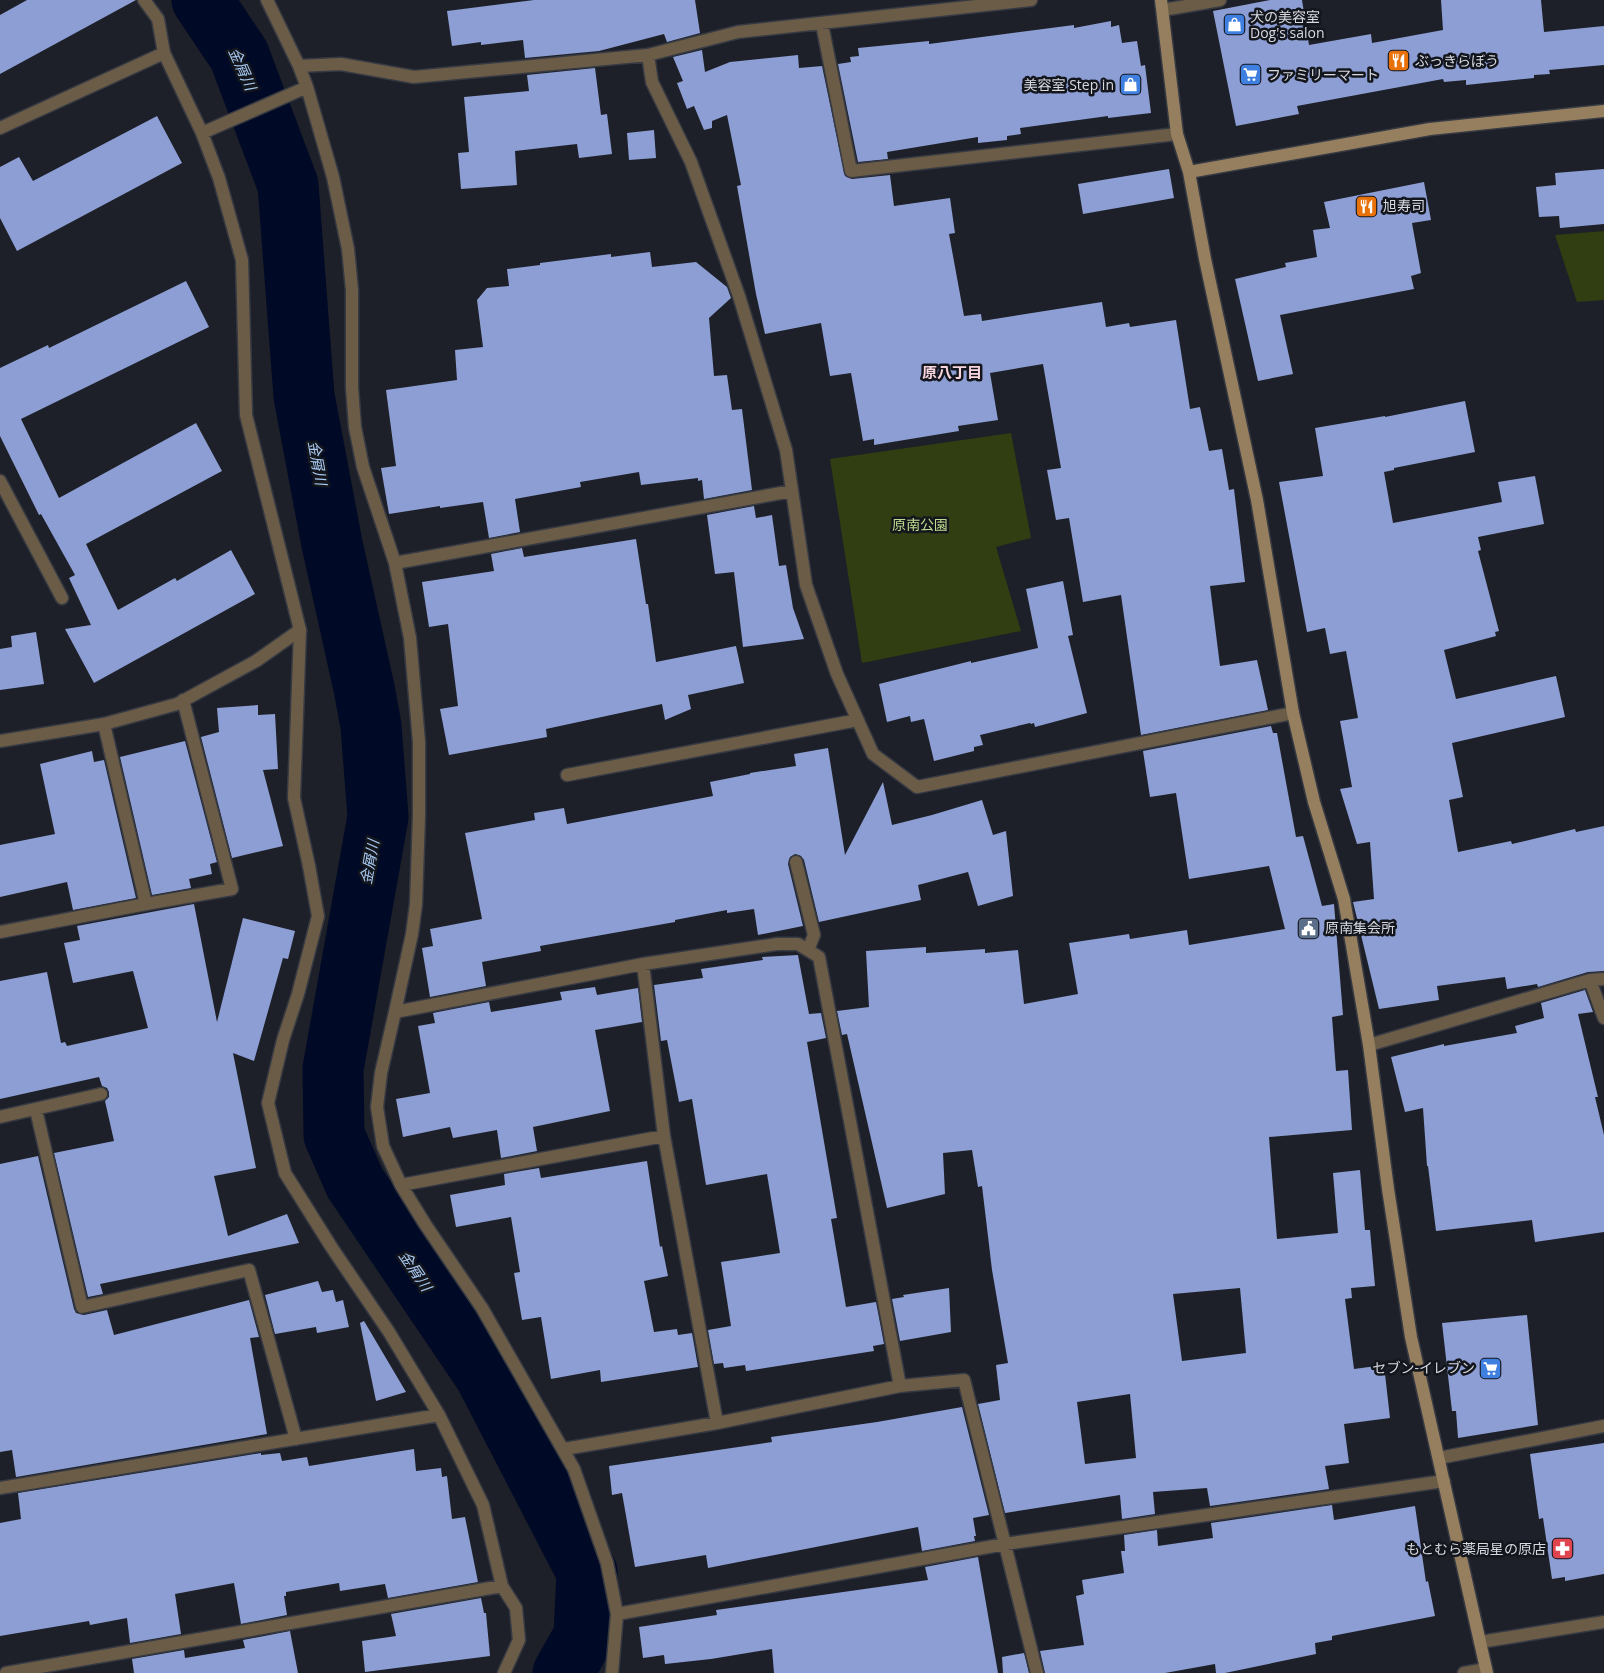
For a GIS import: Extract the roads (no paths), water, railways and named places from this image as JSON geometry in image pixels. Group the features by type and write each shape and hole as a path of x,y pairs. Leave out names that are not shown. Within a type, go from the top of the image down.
{"street":[{"path":"144,0 158,19 164,53 202,133 219,178 242,260 246,415 300,630 294,798 318,916 298,994 283,1040 268,1103 286,1173 332,1248 389,1332 440,1415 483,1505 502,1586 516,1608 519,1640 504,1673"},
{"path":"267,0 299,66 307,87 334,177 348,249 352,290 352,388 355,427 363,467 395,563 410,638 419,742 416,904 412,934 381,1073 377,1107 383,1146 401,1185 482,1308 564,1449 583,1491 607,1563 617,1614 612,1673"},
{"path":"299,66 341,64 414,77 648,56 738,32 1032,0"},
{"path":"1220,0 1162,5 1177,134 1189,172 1205,259 1257,500 1293,713 1314,802 1344,899 1369,1045 1388,1189 1411,1337 1486,1671 1464,1673"},
{"path":"822,24 851,171 1177,134"},
{"path":"0,128 164,53"},
{"path":"648,56 652,82 691,162 739,296 786,450 806,584 837,674 873,754 917,787 1293,713"},
{"path":"202,133 307,87"},
{"path":"1189,172 1430,129 1604,111"},
{"path":"0,481 62,598"},
{"path":"395,563 792,491"},
{"path":"0,741 104,724 177,704 256,661 300,630"},
{"path":"0,932 232,889 183,700"},
{"path":"567,775 858,720"},
{"path":"104,724 146,904"},
{"path":"796,862 814,935 808,950"},
{"path":"395,1012 643,964 777,944 798,944 819,957 900,1386"},
{"path":"643,964 664,1136 717,1423"},
{"path":"1369,1045 1590,980 1604,979"},
{"path":"1590,980 1604,1018"},
{"path":"0,1117 101,1094"},
{"path":"36,1110 82,1307 249,1270 296,1439"},
{"path":"401,1185 664,1136"},
{"path":"564,1449 717,1423 900,1386 964,1380 1037,1673"},
{"path":"0,1488 440,1415"},
{"path":"1439,1458 1604,1426"},
{"path":"617,1614 1005,1544 1444,1481"},
{"path":"6,1673 502,1586"},
{"path":"1480,1642 1604,1622"}],"waterway":[{"name":"金屑川","path":"202,0 239,55 288,185 304,396 332,544 371,726 378,817 333,1069 334,1135 355,1183 485,1375 587,1572 584,1636 563,1673"}],"place":[{"name":"犬の美容室 Dog's salon","path":"1234,25"},
{"name":"ぶっきらぼう","path":"1399,61"},
{"name":"ファミリーマート","path":"1251,75"},
{"name":"美容室 Step in","path":"1130,85"},
{"name":"旭寿司","path":"1367,206"},
{"name":"原南集会所","path":"1309,928"},
{"name":"セブン-イレブン","path":"1491,1368"},
{"name":"もとむら薬局星の原店","path":"1562,1549"}],"district":[{"name":"原八丁目","path":"952,373"}],"park label":[{"name":"原南公園","path":"920,525"}]}
